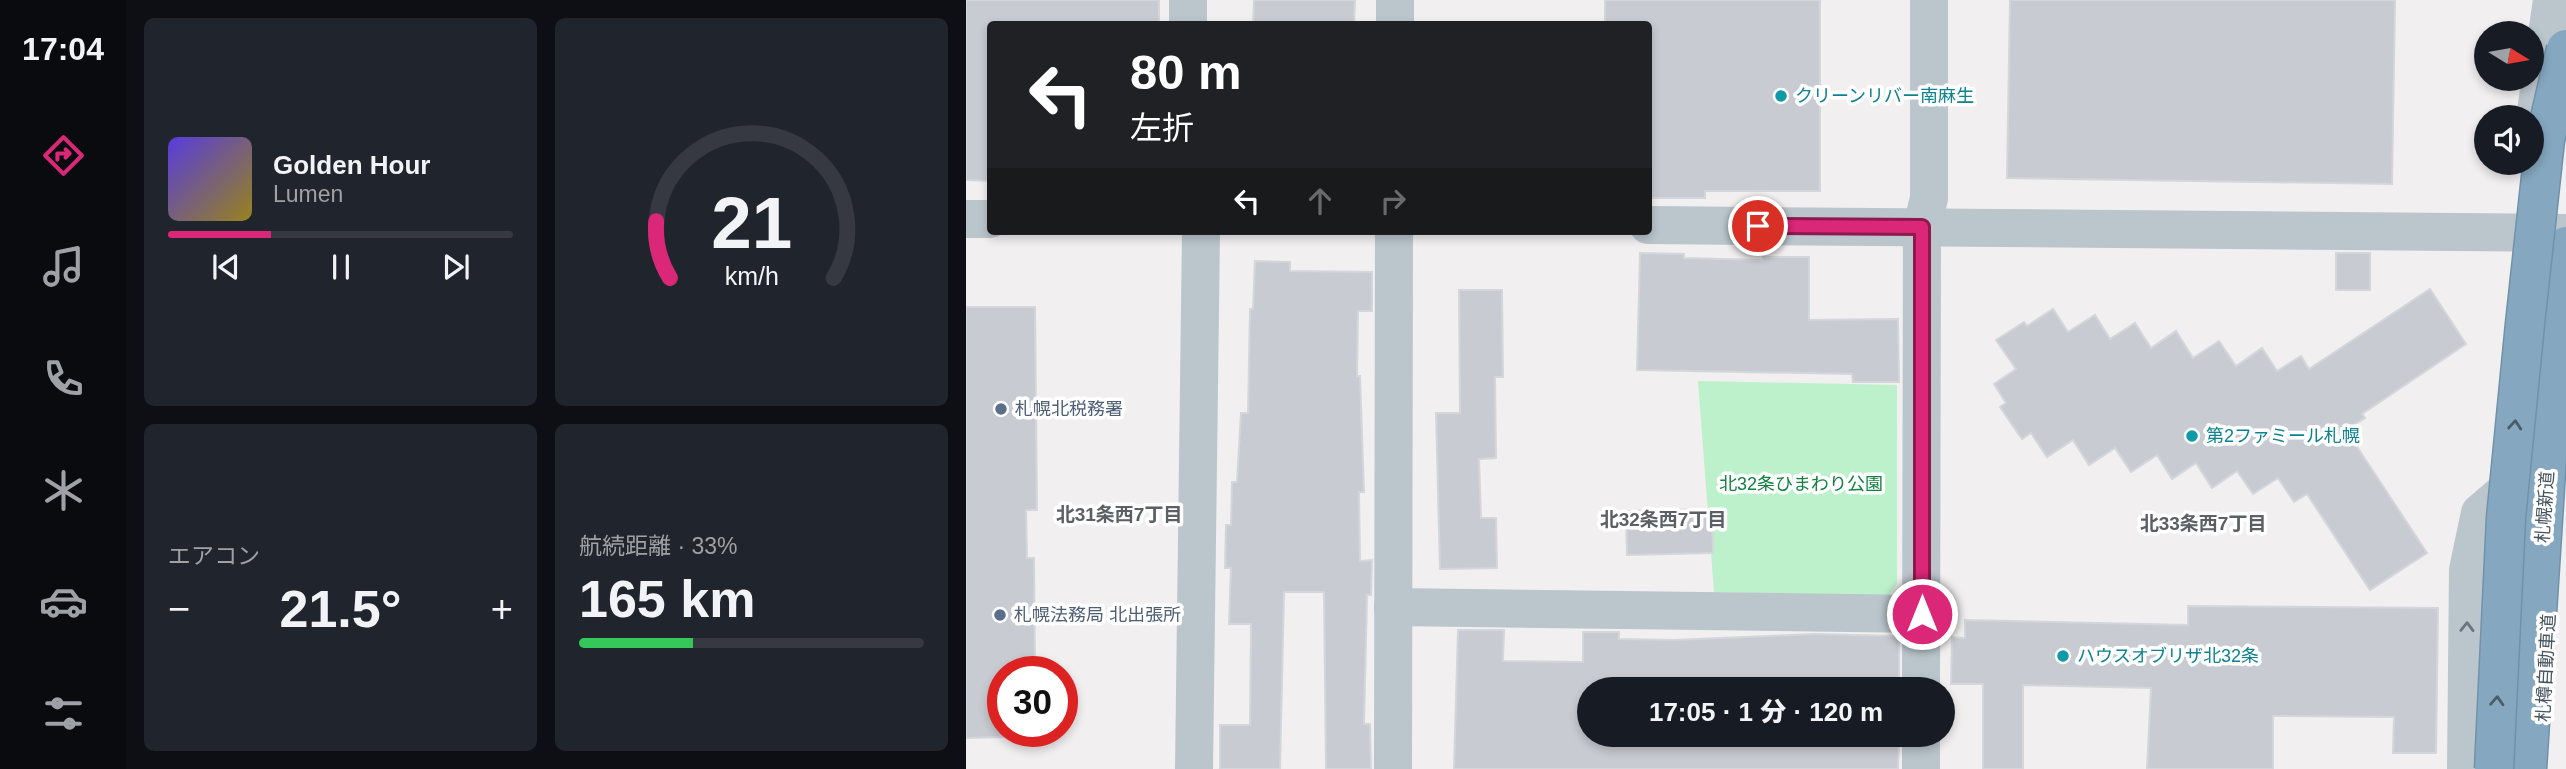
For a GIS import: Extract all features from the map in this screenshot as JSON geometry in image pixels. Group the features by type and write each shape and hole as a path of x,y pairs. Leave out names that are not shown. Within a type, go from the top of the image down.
{"highway":[{"path":"2494,769 2506,518 2523,338 2545,140 2566,49"},
{"name":"札幌新道","path":"2527,769 2548,474 2554,347 2566,246"},
{"name":"札樽自動車道","path":"2541,769 2554,518 2566,400"}],"street":[{"path":"1188,0 1188,21"},
{"path":"1395,0 1395,21"},
{"path":"1922,677 1922,227 1929,198 1929,0"},
{"path":"2536,105 2552,0"},
{"path":"2524,233 2527,175"},
{"path":"966,219 987,219"},
{"path":"1652,225 2566,233"},
{"path":"1194,769 1200,235"},
{"path":"1393,769 1394,235"},
{"path":"2466,769 2468,570 2480,513 2515,483 2548,474"},
{"path":"1394,607 1922,614"},
{"path":"1921,747 1921,769"}],"green space":[{"name":"北32条ひまわり公園","path":"1698,381 1897,385 1897,584 1888,597 1714,592"}],"building":[{"path":"966,0 1159,0 1159,21 987,21 987,181 966,180"},
{"path":"1254,0 1355,0 1354,21 1253,21"},
{"path":"1605,0 1820,0 1820,191 1705,191 1705,198 1652,198 1652,21 1605,21"},
{"path":"2010,0 2395,0 2392,184 2007,178"},
{"path":"1640,253 1684,254 1684,258 1763,260 1763,257 1809,257 1809,320 1898,319 1899,382 1853,382 1852,374 1637,370"},
{"path":"2336,253 2370,253 2370,290 2336,290"},
{"path":"1255,261 1290,262 1290,271 1372,272 1372,311 1358,311 1357,376 1360,376 1364,492 1359,492 1360,561 1372,560 1371,595 1367,595 1364,724 1370,724 1371,769 1326,769 1324,592 1284,592 1280,769 1220,769 1220,725 1250,725 1251,624 1229,624 1231,568 1225,568 1226,525 1231,525 1232,482 1237,482 1241,413 1248,413 1250,309 1253,309"},
{"name":"第2ファミール札幌","path":"2430,289 2466,344 2362,414 2365,418 2346,430 2427,553 2370,590 2307,494 2294,502 2278,478 2253,494 2237,471 2212,488 2196,463 2172,479 2157,455 2131,472 2115,448 2089,465 2073,440 2047,457 2031,433 2022,439 2000,407 2006,403 1994,384 2016,369 1996,340 2024,322 2027,326 2053,309 2068,332 2095,315 2110,339 2135,323 2151,348 2176,331 2193,358 2219,341 2236,366 2262,348 2277,371 2301,356 2309,369"},
{"path":"1459,290 1502,290 1503,377 1495,377 1496,458 1479,459 1481,518 1496,518 1497,568 1440,569 1436,413 1460,413"},
{"path":"966,307 1035,307 1037,510 1026,510 1027,558 1034,558 1035,656 987,656 987,737 966,738"},
{"path":"1712,509 1713,553 1627,555 1626,511"},
{"path":"2188,606 2438,608 2436,753 2393,753 2394,717 2273,716 2273,769 2147,769 2151,688 2023,685 2023,769 1983,769 1983,684 1955,684 1955,677 1951,677 1952,637 1965,638 1965,620 2188,625"},
{"path":"1458,630 1504,630 1503,661 1583,662 1583,632 1619,632 1619,639 1674,640 1815,634 1899,636 1899,677 1577,677 1577,747 1899,747 1898,769 1454,769"}],"place":[{"name":"クリーンリバー南麻生","path":"1781,96"},
{"name":"札幌北税務署","path":"1001,409"},
{"name":"第2ファミール札幌","path":"2192,436"},
{"name":"札幌法務局 北出張所","path":"1000,615"},
{"name":"ハウスオブリザ北32条","path":"2063,656"}],"district":[{"name":"北31条西7丁目","path":"1119,514"},
{"name":"北32条西7丁目","path":"1663,519"},
{"name":"北33条西7丁目","path":"2203,523"}],"route":[{"path":"1758,226 1922,227 1922,614"}]}
